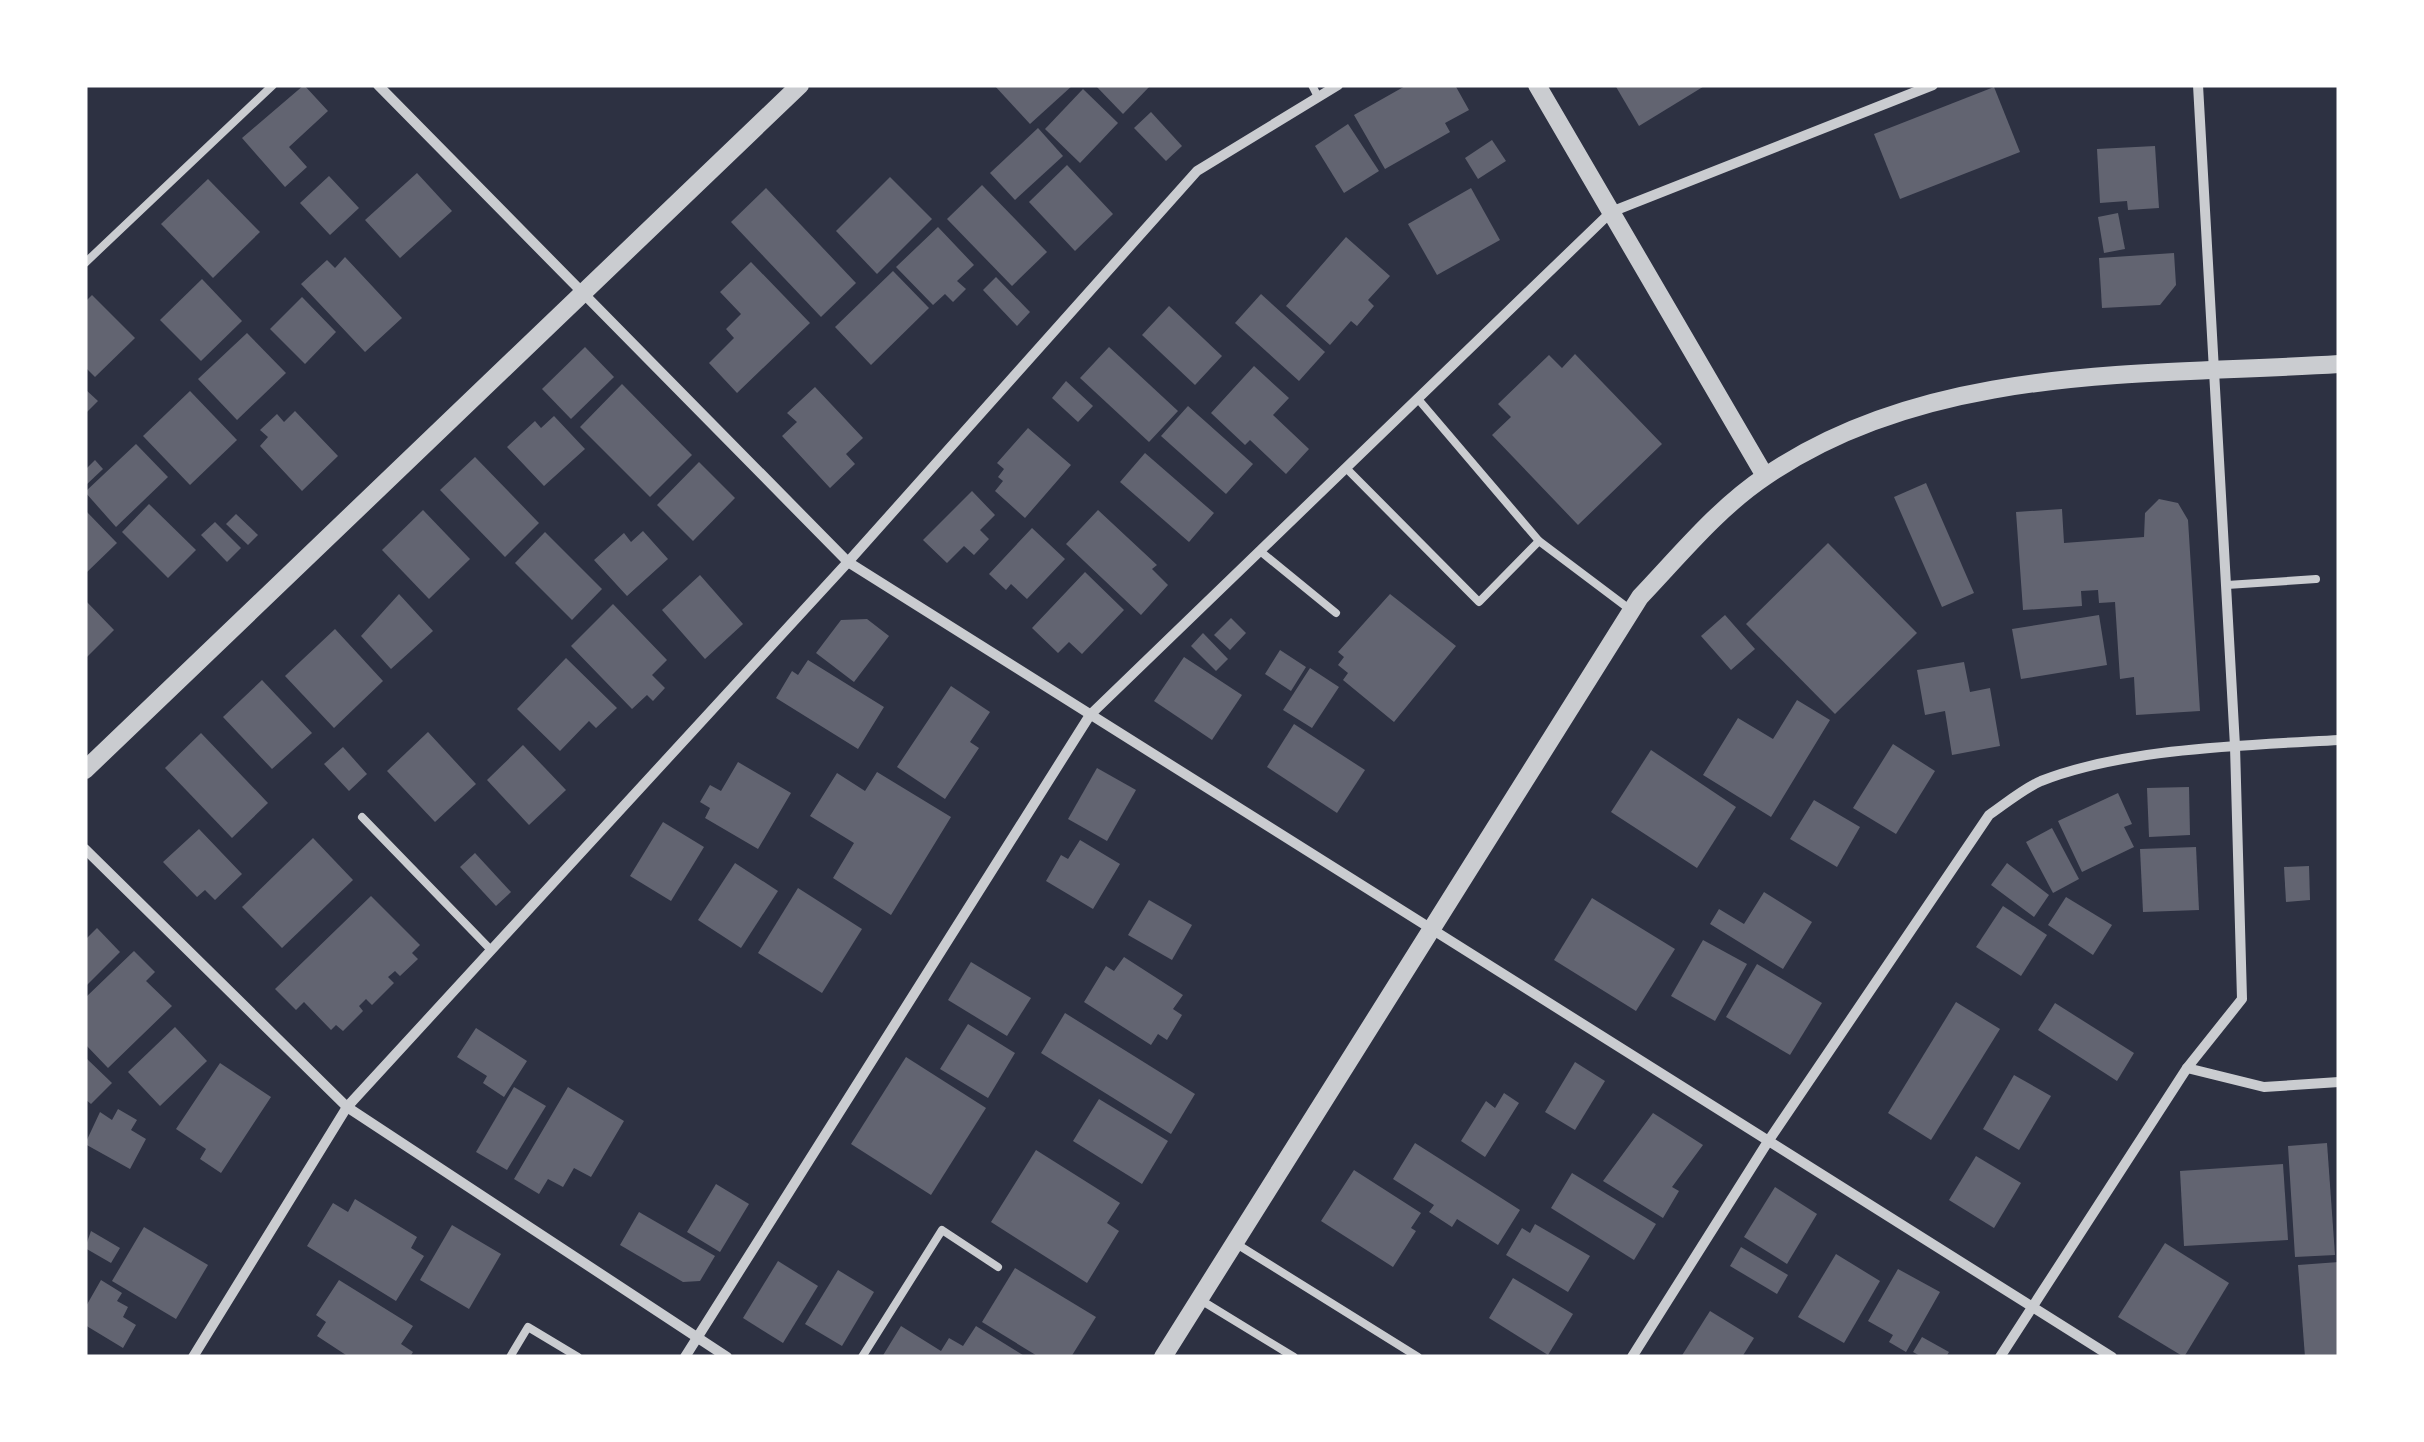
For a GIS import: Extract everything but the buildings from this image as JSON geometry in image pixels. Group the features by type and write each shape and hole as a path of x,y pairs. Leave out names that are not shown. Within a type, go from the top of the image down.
{"street":[{"path":"378,85 848,562 2112,1357"},
{"path":"85,770 800,85"},
{"path":"193,1357 347,1106 848,562 1197,170 1338,85"},
{"path":"1536,85 1765,476"},
{"path":"685,1357 1090,715 1611,212 1932,85"},
{"path":"2000,1357 2186,1068 2242,999 2235,746 2198,85"},
{"path":"1163,1357 1632,611 1714,518 1765,476 1837,435 1971,393 2072,379 2339,364"},
{"path":"1632,1357 1767,1143 1989,815 2038,782 2095,765 2235,746 2339,740"},
{"path":"85,849 347,1106 728,1357"},
{"path":"2186,1068 2264,1087 2339,1082"}],"lane":[{"path":"85,263 272,85"},
{"path":"1312,85 1318,97"},
{"path":"1418,398 1539,541 1632,611"},
{"path":"1346,468 1479,602 1539,541"},
{"path":"1260,551 1336,612"},
{"path":"2227,585 2316,580"},
{"path":"362,817 491,950"},
{"path":"862,1357 942,1230 998,1267"},
{"path":"1234,1243 1418,1357"},
{"path":"1199,1298 1294,1357"},
{"path":"510,1357 528,1327 578,1357"}]}
